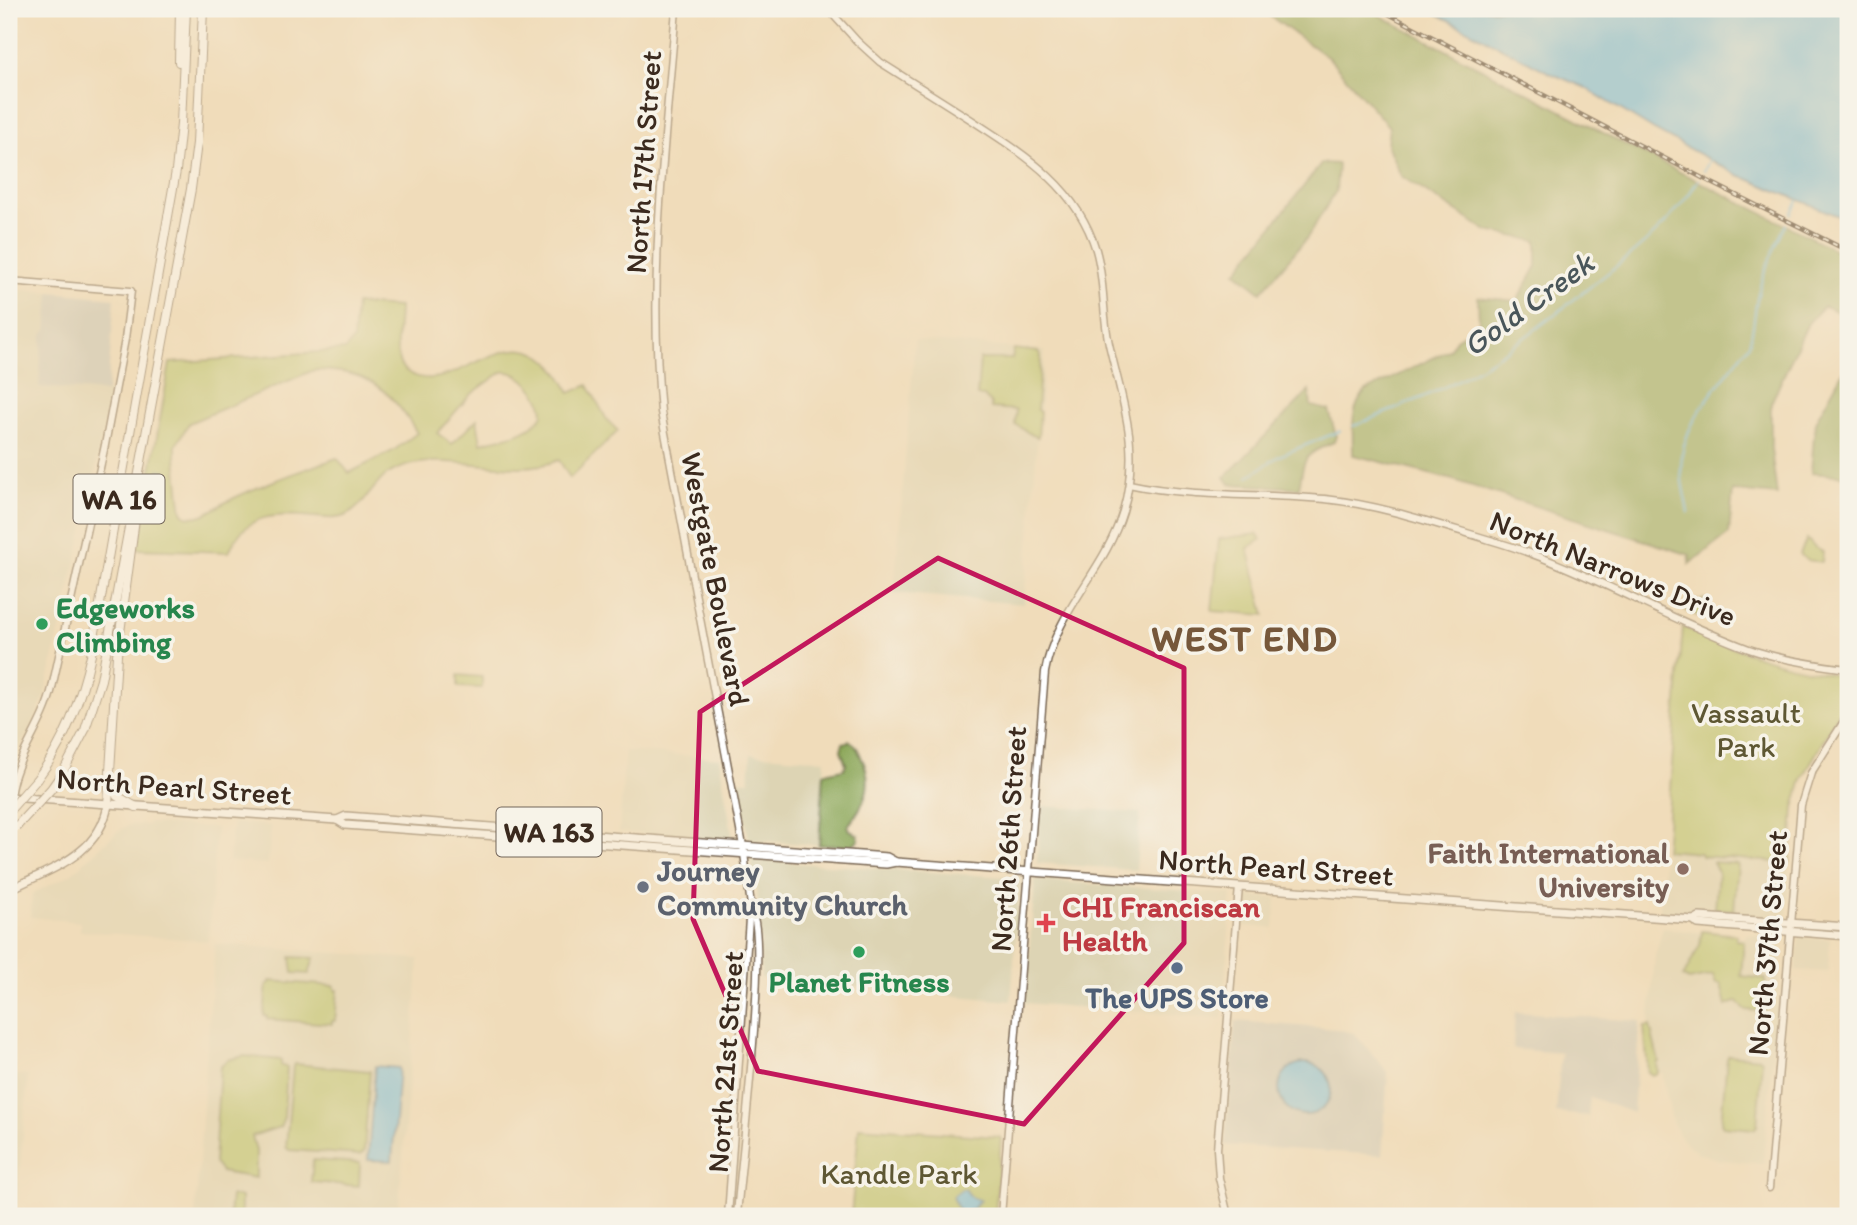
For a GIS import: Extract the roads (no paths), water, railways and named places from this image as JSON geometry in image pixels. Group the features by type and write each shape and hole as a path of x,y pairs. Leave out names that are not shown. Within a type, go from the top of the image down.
{"highway":[{"path":"170,208 178,128 180,9"},
{"name":"WA 16","path":"9,811 37,779 65,736 88,672 179,149 186,9"},
{"name":"WA 16","path":"12,830 51,789 63,772 85,730 101,680 191,189 197,143 203,9"},
{"path":"200,71 209,9"},
{"path":"108,805 119,635 154,384"},
{"path":"109,776 117,796 136,807"}],"main road":[{"name":"North Pearl Street","path":"10,797 337,820 345,825 744,850 886,864 896,862 1028,871 1695,920 1698,924 1848,928"},
{"path":"9,890 83,851 97,837 108,805"},
{"name":"North Pearl Street","path":"1791,927 1848,936"}],"street":[{"name":"North 17th Street","path":"656,319 660,215 676,9"},
{"path":"828,9 880,62 1042,168 1074,204 1088,228 1100,267 1108,341 1129,423 1129,484"},
{"path":"9,281 131,291 105,445 52,688 44,716 16,767 10,797"},
{"name":"Westgate Boulevard","path":"656,319 661,412 744,850"},
{"name":"North Narrows Drive","path":"1129,484 1176,491 1326,499 1379,509 1527,552 1569,568 1752,650 1796,661 1848,669"},
{"name":"North 26th Street","path":"1001,1216 1041,711 1050,648 1063,619 1113,538 1129,484"},
{"name":"North 37th Street","path":"1769,1188 1801,805 1819,759 1848,715"},
{"name":"North 21st Street","path":"737,1216 757,984 757,922 752,913 744,850"},
{"path":"1228,1216 1219,1178 1217,1149 1239,887"},
{"name":"North 21st Street","path":"728,1216 749,919 752,913"}],"water":[{"path":"1428,9 1848,9 1848,220 1738,175 1654,130 1584,87 1550,73"},
{"path":"159,470 165,471 168,490 164,497 160,497 154,490 159,479"},
{"path":"1305,1063 1315,1065 1323,1071 1329,1079 1329,1099 1323,1107 1315,1113 1305,1115 1295,1113 1287,1107 1281,1099 1279,1089 1281,1079 1287,1071 1295,1065"},
{"path":"375,1066 399,1068 392,1161 368,1160"},
{"path":"962,1189 972,1198 980,1200 972,1209 961,1215 952,1197"}],"waterway":[{"name":"Gold Creek","path":"1704,171 1710,159"},
{"name":"Gold Creek","path":"1353,426 1455,382 1518,342 1639,248 1664,224 1699,179"},
{"path":"1791,214 1798,201"},
{"path":"1688,513 1681,470 1688,434 1705,403 1749,344 1761,281 1786,224"},
{"name":"Gold Creek","path":"1248,477 1279,456 1340,431"}],"railway":[{"path":"1379,9 1848,251"}],"place":[{"name":"Edgeworks Climbing","path":"42,624"},
{"name":"Faith International University","path":"1683,869"},
{"name":"Journey Community Church","path":"643,887"},
{"name":"CHI Franciscan Health","path":"1046,923"},
{"name":"Planet Fitness","path":"859,952"},
{"name":"The UPS Store","path":"1177,968"}],"district":[{"name":"WEST END","path":"1245,638"}],"park label":[{"name":"Vassault Park","path":"1746,729"},
{"name":"Kandle Park","path":"899,1173"}]}
